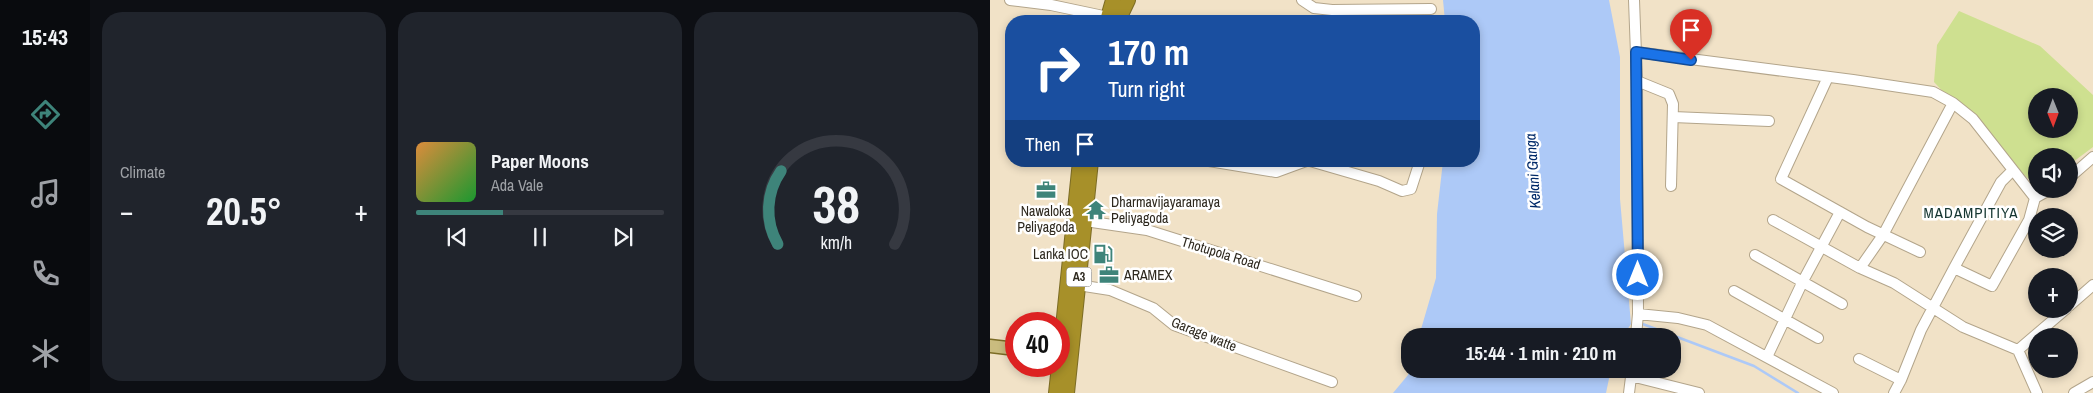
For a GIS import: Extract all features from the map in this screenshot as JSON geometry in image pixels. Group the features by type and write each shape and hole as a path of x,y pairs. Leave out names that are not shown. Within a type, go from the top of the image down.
{"highway":[{"path":"1112,15 1113,0"},
{"path":"1115,15 1128,0"},
{"name":"A3","path":"1065,312 1079,167"},
{"name":"A3","path":"1070,319 1078,285 1090,167"},
{"name":"A3","path":"1056,393 1058,377"},
{"name":"A3","path":"1064,377 1067,393"}],"main road":[{"path":"990,346 1005,347"}],"street":[{"path":"1010,0 1051,5 1091,15"},
{"path":"1302,0 1314,8 1332,10 1431,8"},
{"path":"1634,0 1637,81 1637,328"},
{"path":"1636,52 1828,76 1933,92 1953,103 1973,119 2028,190"},
{"path":"1828,76 1781,179 1840,212 1920,252"},
{"path":"1637,81 1669,94 1673,104 1671,186"},
{"path":"1860,268 1883,234 1953,103"},
{"path":"1673,117 1769,121"},
{"path":"2078,170 2093,157"},
{"path":"1246,167 1276,172 1291,167"},
{"path":"1330,167 1380,181 1402,191 1411,188 1418,167"},
{"path":"1894,393 1933,307 2001,182 2013,170"},
{"path":"1954,268 1992,286 2029,220 2034,198"},
{"path":"1767,357 1803,281 1840,212"},
{"path":"1772,220 1860,268 1894,283 1969,330 2018,350 2037,393"},
{"name":"Thotupola Road","path":"1085,221 1146,230 1356,296"},
{"path":"1755,255 1842,304"},
{"name":"Garage watte","path":"1078,285 1110,290 1153,308 1174,325 1332,382"},
{"path":"2078,298 2093,286"},
{"path":"1734,291 1818,338"},
{"path":"1638,314 1696,321 1834,393"},
{"path":"2018,350 2055,318"},
{"path":"1859,359 1901,380"},
{"path":"1629,393 1631,378"},
{"path":"1651,378 1699,393"},
{"path":"2074,393 2093,382"}],"green space":[{"path":"1959,11 2040,46 2093,95 2093,147 2078,158 2078,148 2028,148 2028,178 1990,142 1934,82 1937,45"}],"water":[{"name":"Kelani Ganga","path":"1443,0 1609,0 1620,57 1620,199 1631,324 1628,328 1421,328 1436,278 1437,214 1442,167 1480,167 1480,15 1444,15"},
{"path":"1406,378 1609,378 1606,393 1393,393"}],"waterway":[{"path":"1640,323 1754,366 1798,393"}],"place":[{"name":"Nawaloka Peliyagoda","path":"1046,190"},
{"name":"Dharmavijayaramaya Peliyagoda","path":"1096,210"},
{"name":"Lanka IOC","path":"1103,254"},
{"name":"ARAMEX","path":"1109,275"}],"district":[{"name":"MADAMPITIYA","path":"1971,213"}],"route":[{"path":"1638,275 1636,52 1691,60"}]}
